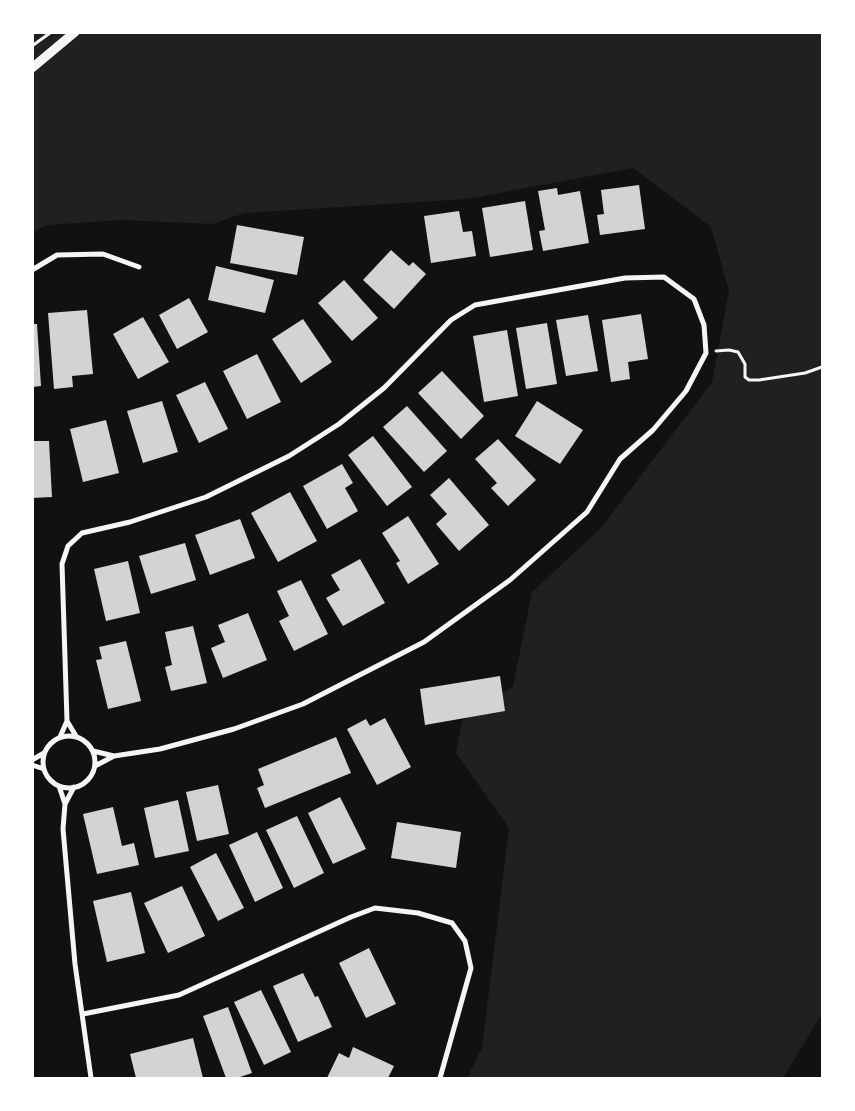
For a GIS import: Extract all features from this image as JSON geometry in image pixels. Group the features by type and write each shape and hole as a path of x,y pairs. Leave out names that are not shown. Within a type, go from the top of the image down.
{"street":[{"path":"32,68 75,32"},
{"path":"32,270 57,255 103,254 139,267"},
{"path":"60,737 67,721 62,564 68,546 82,533 130,522 206,497 289,456 339,424 384,388 450,320 475,305 625,278 664,277 694,299 704,325 706,353 686,391 653,430 620,459 587,512 510,580 424,642 303,704 234,729 160,749 114,756 95,766"},
{"path":"59,786 74,787 88,780 95,766 93,751 89,744 76,736 67,721"},
{"path":"32,760 44,754 53,741 60,737 76,736"},
{"path":"93,751 114,756"},
{"path":"44,754 44,769 47,776 59,786 65,804 63,829 75,964 91,1078"},
{"path":"32,765 44,769"},
{"path":"65,804 74,787"},
{"path":"83,1014 180,995 351,917 375,908 418,913 452,923 465,941 471,968 440,1078"}],"path":[{"path":"32,46 50,32"},
{"path":"706,353 729,350 738,352 745,364 745,377 749,380 805,373 822,367"}],"shaded area":[{"path":"33,33 822,33 822,1014 783,1078 467,1078 482,1048 509,828 456,753 462,721 513,686 532,592 602,527 712,382 729,291 711,227 633,168 467,199 245,213 212,224 122,220 47,225 33,232"}],"building":[{"path":"639,185 645,229 600,235 597,215 604,214 601,190"},
{"path":"557,188 558,195 580,191 589,243 543,251 539,231 545,230 538,191"},
{"path":"525,201 533,250 490,257 482,208"},
{"path":"459,211 463,232 472,231 476,256 431,263 424,216"},
{"path":"237,225 304,237 297,275 230,263"},
{"path":"391,250 409,266 413,262 426,274 394,309 363,280"},
{"path":"216,266 274,280 265,313 208,300"},
{"path":"344,280 378,318 352,341 318,303"},
{"path":"189,298 208,332 177,349 159,315"},
{"path":"87,310 93,374 72,376 73,387 54,389 48,313"},
{"path":"641,314 648,359 628,362 630,379 611,382 602,320"},
{"path":"588,315 598,371 566,376 556,320"},
{"path":"143,317 169,362 138,379 113,334"},
{"path":"303,319 332,362 301,383 272,339"},
{"path":"547,323 557,384 526,389 516,328"},
{"path":"32,324 37,324 41,386 32,387"},
{"path":"507,330 518,396 484,402 473,336"},
{"path":"257,354 281,402 247,419 223,371"},
{"path":"442,371 484,416 461,439 418,393"},
{"path":"205,382 228,429 199,443 176,395"},
{"path":"162,401 178,452 143,463 127,411"},
{"path":"537,401 583,430 560,464 515,436"},
{"path":"407,406 447,451 424,472 383,427"},
{"path":"106,420 119,473 83,482 70,429"},
{"path":"373,436 412,487 387,506 348,455"},
{"path":"498,439 536,480 508,506 491,488 497,483 475,459"},
{"path":"32,441 49,441 52,497 32,498"},
{"path":"342,464 353,483 345,488 358,511 327,529 303,486"},
{"path":"449,478 489,525 459,551 436,524 447,514 430,495"},
{"path":"290,492 317,541 278,562 251,513"},
{"path":"408,516 439,564 408,584 396,563 400,561 382,533"},
{"path":"240,519 255,558 210,575 195,535"},
{"path":"185,543 196,580 151,594 139,556"},
{"path":"360,559 385,603 343,626 326,598 340,590 331,575"},
{"path":"128,561 140,613 106,621 94,569"},
{"path":"301,580 328,634 294,651 279,621 289,616 277,591"},
{"path":"248,613 267,660 223,678 211,648 225,642 218,625"},
{"path":"193,626 207,683 171,691 165,667 172,665 165,632"},
{"path":"126,641 141,701 108,709 96,660 102,659 99,647"},
{"path":"500,676 505,711 425,725 420,689"},
{"path":"385,718 411,767 377,785 347,729 366,719 370,726"},
{"path":"336,737 351,773 265,808 257,788 264,785 258,769"},
{"path":"218,785 229,834 197,841 186,792"},
{"path":"340,797 366,849 333,864 308,813"},
{"path":"178,800 189,851 155,858 144,808"},
{"path":"113,807 122,846 134,843 139,865 97,874 83,814"},
{"path":"297,816 324,873 294,888 266,830"},
{"path":"397,822 461,832 456,868 391,858"},
{"path":"257,832 283,888 255,902 229,845"},
{"path":"216,853 244,908 218,921 190,867"},
{"path":"182,886 205,936 168,953 144,903"},
{"path":"131,892 145,953 107,962 93,901"},
{"path":"369,948 396,1004 366,1018 339,963"},
{"path":"303,973 315,997 318,996 332,1027 298,1042 273,986"},
{"path":"261,990 291,1052 264,1065 234,1002"},
{"path":"228,1007 252,1073 237,1078 226,1078 203,1016"},
{"path":"193,1038 203,1078 136,1078 130,1054"},
{"path":"353,1047 394,1066 388,1078 327,1078 339,1053 349,1058"}]}
